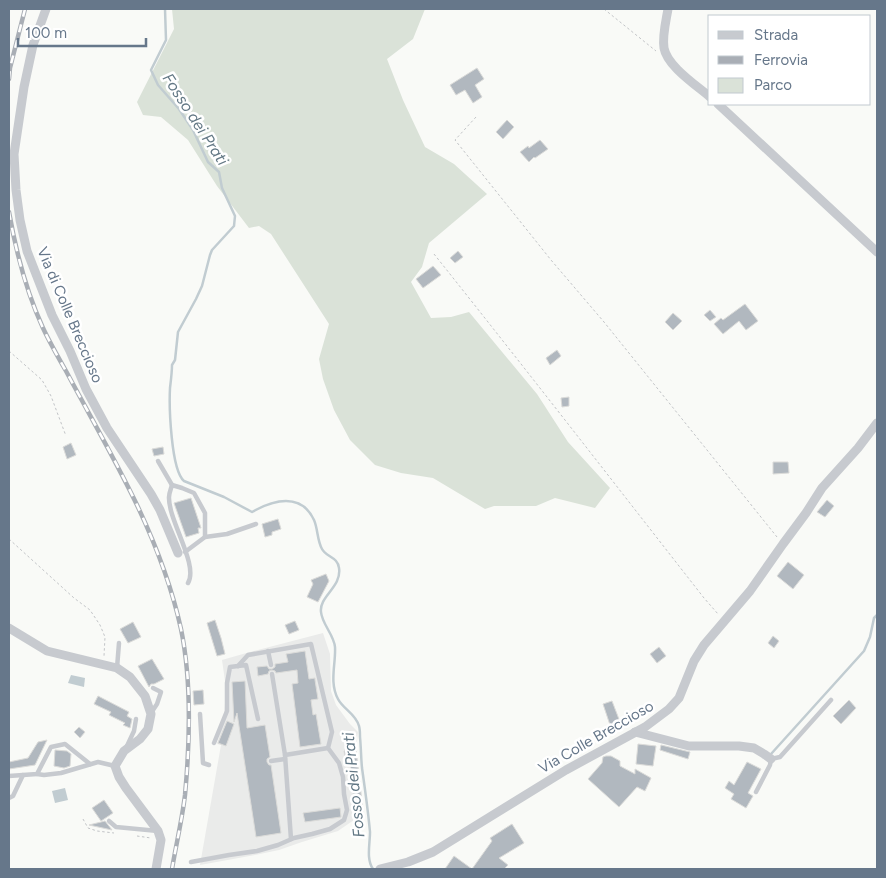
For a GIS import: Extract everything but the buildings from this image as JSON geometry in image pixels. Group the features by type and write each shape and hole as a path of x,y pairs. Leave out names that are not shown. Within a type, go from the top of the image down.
{"street":[{"name":"Via di Colle Breccioso","path":"46,9 33,45 24,87 14,154 16,190 25,243 49,309 86,389 107,428 156,502 182,553"},
{"path":"668,9 664,44 668,58 708,95"},
{"path":"719,105 877,252"},
{"name":"Via Colle Breccioso","path":"381,869 418,859 433,852 560,773 656,720 675,703 704,645 755,585 826,483 852,455 877,422"},
{"path":"9,628 47,650 117,668 130,677 145,696 151,713 148,729 140,739 124,751 115,766 126,788 158,831 161,840 156,869"},
{"path":"635,732 689,746 739,746 754,748 771,759"}],"lane":[{"path":"158,461 172,486 169,497 182,553 190,566 191,578 188,583"},
{"path":"172,486 182,488 194,494 205,513 205,537"},
{"path":"182,553 205,537 227,534 256,524"},
{"path":"117,668 119,643"},
{"path":"238,666 248,655 311,644 332,732 328,748"},
{"path":"268,652 271,665"},
{"path":"214,743 227,711 227,684 230,667 246,665 258,719"},
{"path":"272,674 285,757 291,839"},
{"path":"151,713 162,692 153,688"},
{"path":"756,792 770,765 771,759 780,757 831,700"},
{"path":"200,714 202,763 209,765"},
{"path":"124,751 134,731 136,719"},
{"path":"37,774 51,747 65,744 90,764"},
{"path":"272,761 328,748"},
{"path":"191,862 229,854 256,851 278,845 291,839 330,829 344,820 347,810 343,777 339,763 328,748"},
{"path":"9,776 61,773 98,762 115,766"},
{"path":"9,798 13,796 23,775"},
{"path":"109,821 116,827 158,831"}],"path":[{"path":"604,9 657,52"},
{"path":"476,117 455,140 550,260 604,322 783,544"},
{"path":"434,254 724,621"},
{"path":"49,309 62,306 70,308"},
{"path":"9,351 42,380 52,396 66,436"},
{"path":"9,539 74,598 90,610 100,624 105,638 104,664"}],"shaded area":[{"path":"323,633 330,654 331,691 336,705 358,732 356,748 364,813 338,831 279,850 200,865 221,745 217,744 224,718 226,688 222,660"},
{"path":"71,675 85,678 84,687 68,683"},
{"path":"65,788 68,800 55,803 52,791"}],"green space":[{"path":"172,9 425,9 413,39 387,59 403,100 425,147 454,164 487,194 429,243 422,267 411,282 431,318 451,317 469,312 537,394 568,442 610,488 595,508 555,498 536,506 494,506 485,509 433,478 401,473 375,465 350,440 334,410 323,379 319,359 329,324 271,234 259,226 249,228 217,186 188,140 161,117 143,115 137,102 174,29"}],"waterway":[{"name":"Fosso dei Prati","path":"165,9 166,40 151,70 158,85 179,109 193,130 208,162 219,172 222,188 235,216 234,226 212,250 202,286 178,332 170,388 172,438 176,464 184,481 224,497 252,512 277,502 286,501 302,505 314,520 322,549 338,564 339,575 337,581 323,601 321,612 335,647 333,680 335,693 340,703 355,718 359,727 370,832 369,856 373,869"},
{"path":"771,754 864,651 870,637 874,618 877,615"}],"railway":[{"path":"9,79 25,9"},
{"path":"9,212 22,271 37,314 51,345 137,505 162,566 181,629 187,670 189,733 185,795 172,869"}]}
